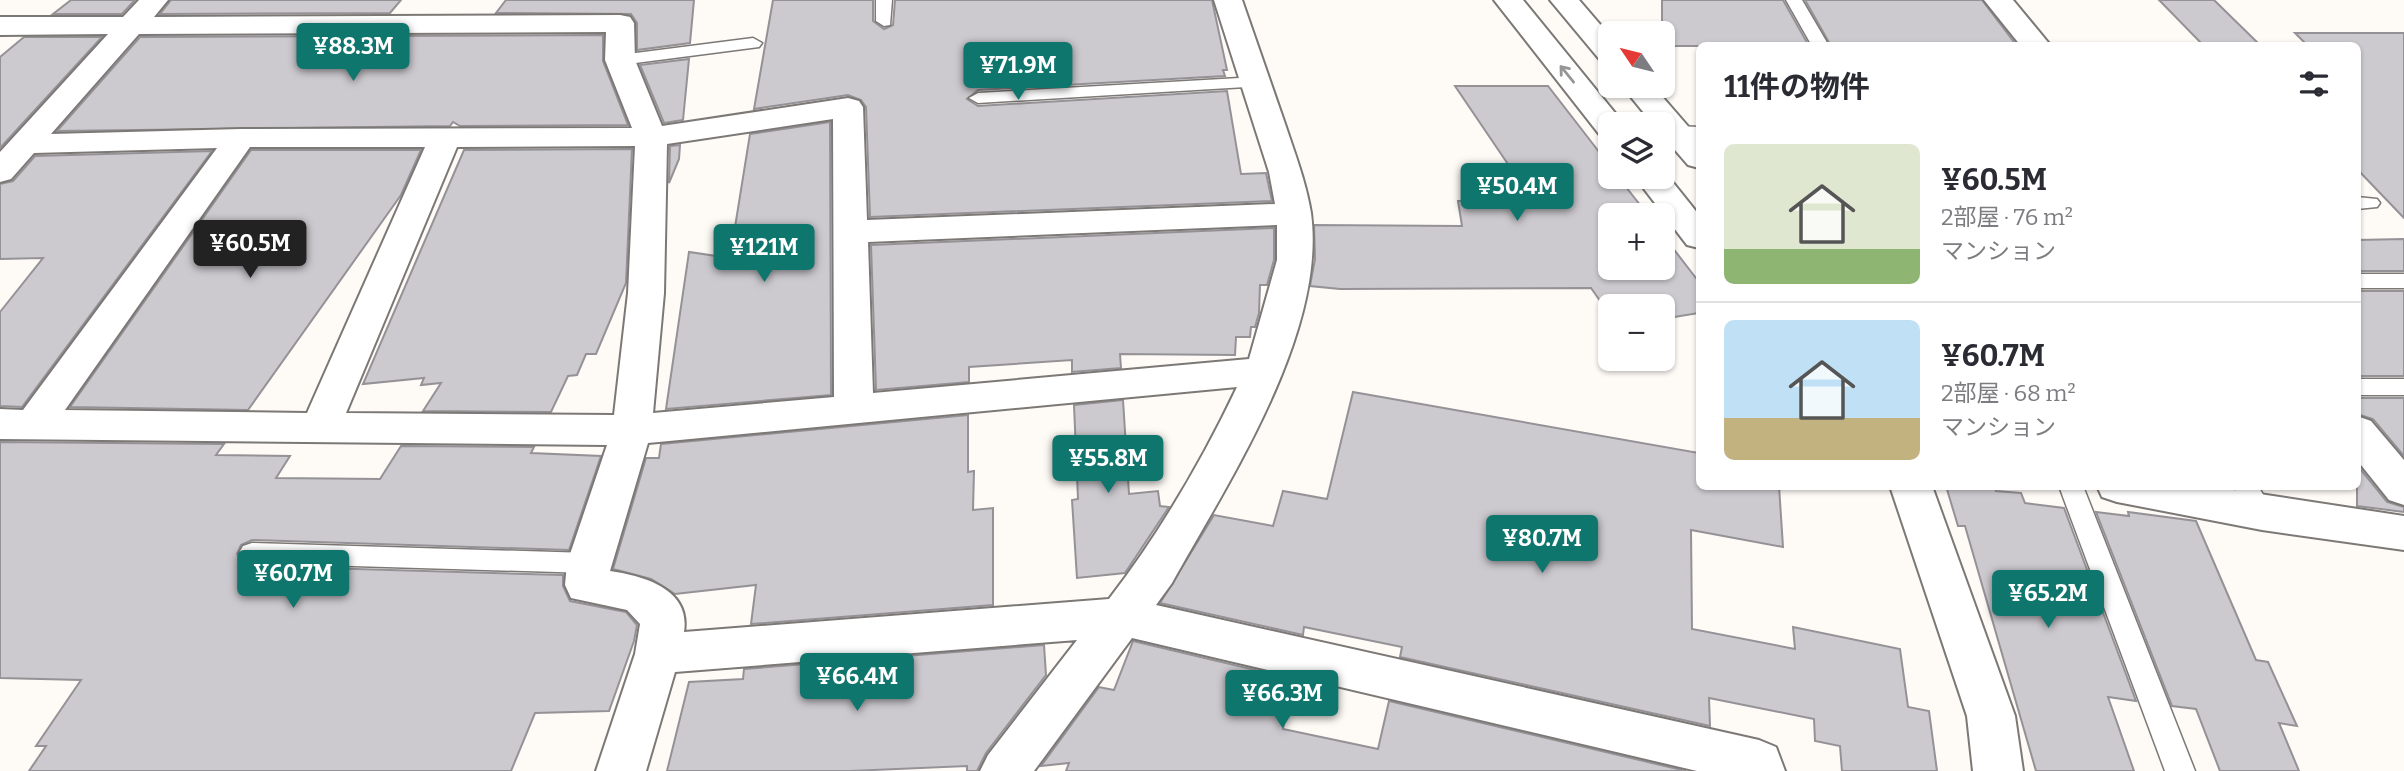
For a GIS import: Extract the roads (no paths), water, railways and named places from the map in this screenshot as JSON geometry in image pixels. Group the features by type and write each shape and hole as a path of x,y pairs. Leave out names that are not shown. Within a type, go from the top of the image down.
{"street":[{"path":"0,172 23,133 154,0"},
{"path":"1006,771 1157,570 1236,432 1264,371 1283,311 1294,260 1294,214 1285,172 1228,0"},
{"path":"1508,0 1598,112"},
{"path":"1564,0 1598,40"},
{"path":"1998,0 2034,42"},
{"path":"0,26 130,27 622,12 620,60 652,137 646,293 632,430 589,563 587,586 640,594 664,618 658,654 621,771"},
{"path":"1650,98 1688,132 1696,151"},
{"path":"23,133 241,138 652,137 848,107 854,411"},
{"path":"320,428 445,137"},
{"path":"17,424 241,138"},
{"path":"1661,189 1696,233"},
{"path":"851,232 1294,214"},
{"path":"17,424 632,430 1264,371"},
{"path":"2361,436 2404,489"},
{"path":"1912,490 1991,716 1998,771"},
{"path":"2156,490 2253,500 2404,533"},
{"path":"658,654 1124,617 1759,763 1760,771"}],"lane":[{"path":"884,0 884,21"},
{"path":"1794,0 1819,42"},
{"path":"620,60 753,43"},
{"path":"978,98 1257,82"},
{"path":"2361,281 2404,281"},
{"path":"2361,387 2404,387"},
{"path":"2073,490 2180,771"},
{"path":"252,553 589,563"}]}
